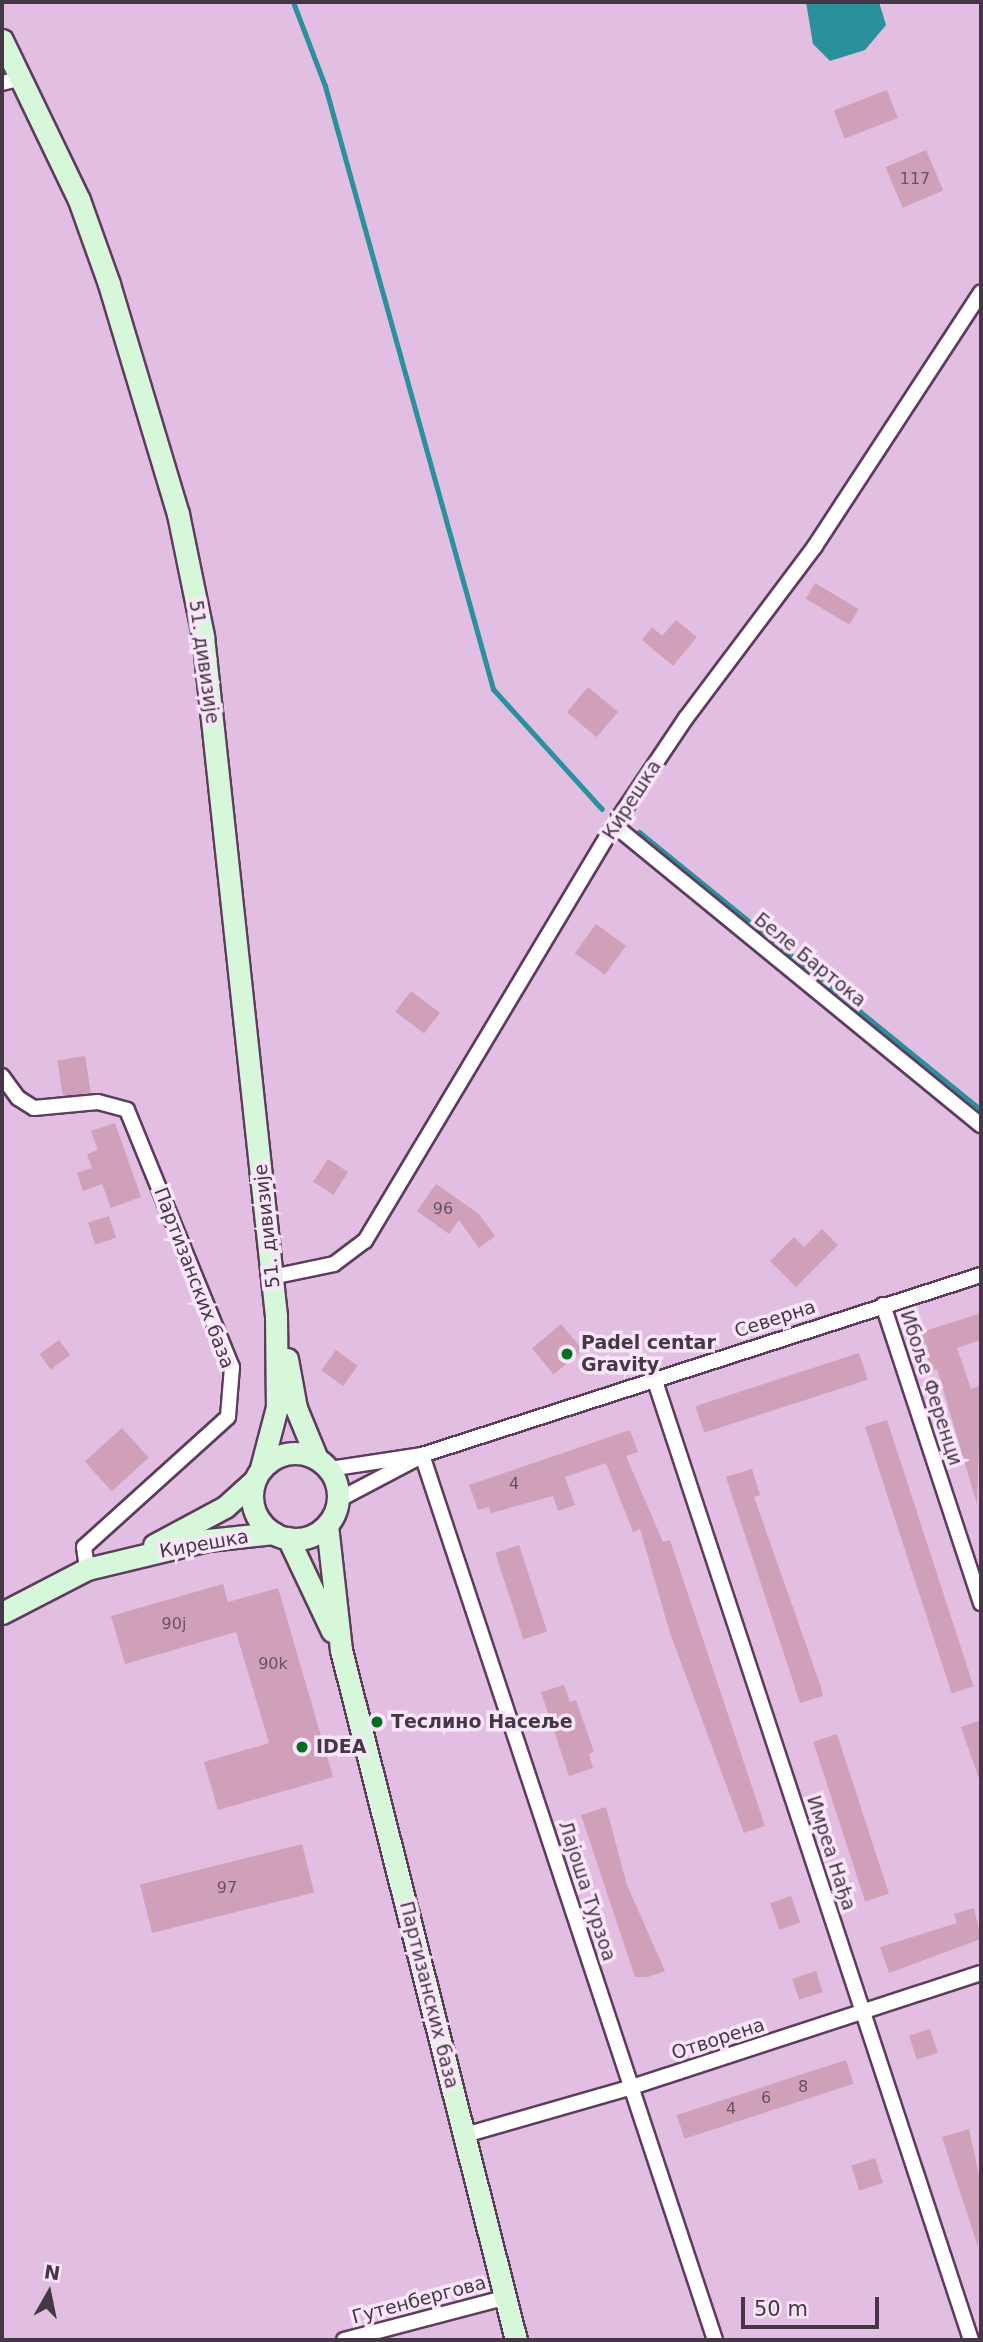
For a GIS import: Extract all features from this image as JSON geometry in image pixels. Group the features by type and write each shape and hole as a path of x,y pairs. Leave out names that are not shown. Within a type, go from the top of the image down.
{"street":[{"name":"51. дивизије","path":"2,40 12,81 79,200 109,284 178,514 204,636 276,1316 276,1408 258,1474"},
{"name":"Кирешка","path":"272,1277 334,1264 365,1241 614,825 686,719 815,546 981,292"},
{"name":"Беле Бартока","path":"614,825 981,1125"},
{"name":"Партизанских база","path":"2,1076 18,1098 34,1108 98,1102 127,1110 232,1367 228,1417 84,1547 88,1569"},
{"name":"Северна","path":"338,1500 422,1455 654,1378 981,1275"},
{"name":"Ибоље Ференци","path":"883,1305 981,1603"},
{"name":"51. дивизије","path":"276,1316 296,1408 323,1464"},
{"name":"Имреа Нађа","path":"654,1378 971,2340"},
{"path":"288,1453 323,1464 338,1500 327,1525 305,1538 281,1536 254,1511 258,1474 288,1453"},
{"name":"Северна","path":"323,1464 422,1455"},
{"name":"Лајоша Турзоа","path":"422,1455 715,2340"},
{"name":"Кирешка","path":"134,1557 225,1507 258,1474"},
{"name":"Партизанских база","path":"327,1525 341,1650 516,2340"},
{"name":"Кирешка","path":"2,1613 88,1569 228,1536 281,1536"},
{"name":"Партизанских база","path":"281,1536 341,1650"},
{"name":"Отворена","path":"465,2135 632,2087 981,1973"},
{"name":"Гутенбергова","path":"344,2340 505,2298"}],"shaded area":[{"path":"806,2 879,2 886,25 865,50 830,61 813,44"}],"building":[{"path":"887,90 898,118 845,138 834,110"},
{"path":"926,150 943,191 903,208 885,167"},
{"path":"815,583 859,609 849,625 806,598"},
{"path":"676,620 697,637 673,666 642,640 652,627 662,636"},
{"path":"588,687 618,712 597,737 567,712"},
{"path":"596,924 626,946 605,975 575,953"},
{"path":"411,991 440,1013 424,1033 395,1012"},
{"path":"85,1056 91,1093 63,1097 57,1060"},
{"path":"115,1123 141,1197 111,1208 102,1184 83,1191 77,1173 92,1168 87,1154 98,1150 91,1131"},
{"path":"328,1159 348,1172 333,1195 313,1182"},
{"path":"436,1184 479,1214 495,1236 479,1248 459,1220 449,1234 417,1211"},
{"path":"109,1216 116,1238 95,1245 88,1223"},
{"path":"822,1229 838,1245 796,1287 770,1261 794,1237 804,1247"},
{"path":"981,1313 981,1340 957,1348 971,1389 981,1385 977,1504 937,1369 932,1371 919,1333"},
{"path":"561,1324 583,1350 554,1374 532,1348"},
{"path":"59,1340 70,1355 51,1369 40,1354"},
{"path":"336,1350 358,1366 343,1386 321,1370"},
{"path":"859,1353 868,1380 704,1433 695,1406"},
{"path":"887,1420 974,1686 952,1693 865,1427"},
{"path":"122,1428 149,1458 112,1491 85,1461"},
{"path":"630,1430 638,1452 626,1456 663,1542 670,1540 765,1826 744,1833 670,1633 640,1529 633,1532 606,1463 565,1477 575,1505 558,1511 553,1496 491,1513 489,1507 478,1510 469,1485"},
{"path":"752,1469 760,1495 754,1497 823,1696 800,1703 726,1477"},
{"path":"519,1545 547,1632 523,1639 495,1553"},
{"path":"223,1584 228,1602 278,1588 333,1777 218,1810 204,1762 269,1743 236,1632 125,1664 111,1616"},
{"path":"564,1685 570,1702 576,1700 594,1752 589,1754 593,1768 569,1776 541,1692"},
{"path":"981,1720 981,1778 979,1779 961,1727"},
{"path":"837,1734 889,1894 865,1902 813,1742"},
{"path":"606,1807 627,1885 665,1971 648,1977 635,1977 581,1815"},
{"path":"302,1844 314,1893 152,1933 140,1884"},
{"path":"791,1896 800,1922 779,1930 770,1903"},
{"path":"974,1908 981,1939 889,1973 880,1947 957,1923 954,1914"},
{"path":"816,1971 823,1992 799,2000 792,1979"},
{"path":"930,2029 938,2053 917,2060 909,2036"},
{"path":"846,2060 854,2084 684,2139 677,2115"},
{"path":"969,2129 981,2184 978,2247 942,2137"},
{"path":"875,2158 883,2183 859,2190 851,2166"}],"waterway":[{"path":"293,2 325,86 493,689 602,809"},
{"path":"639,832 981,1110"}],"place":[{"name":"Padel centar Gravity","path":"567,1354"},
{"name":"Теслино Насеље","path":"377,1722"},
{"name":"IDEA","path":"302,1747"}]}
